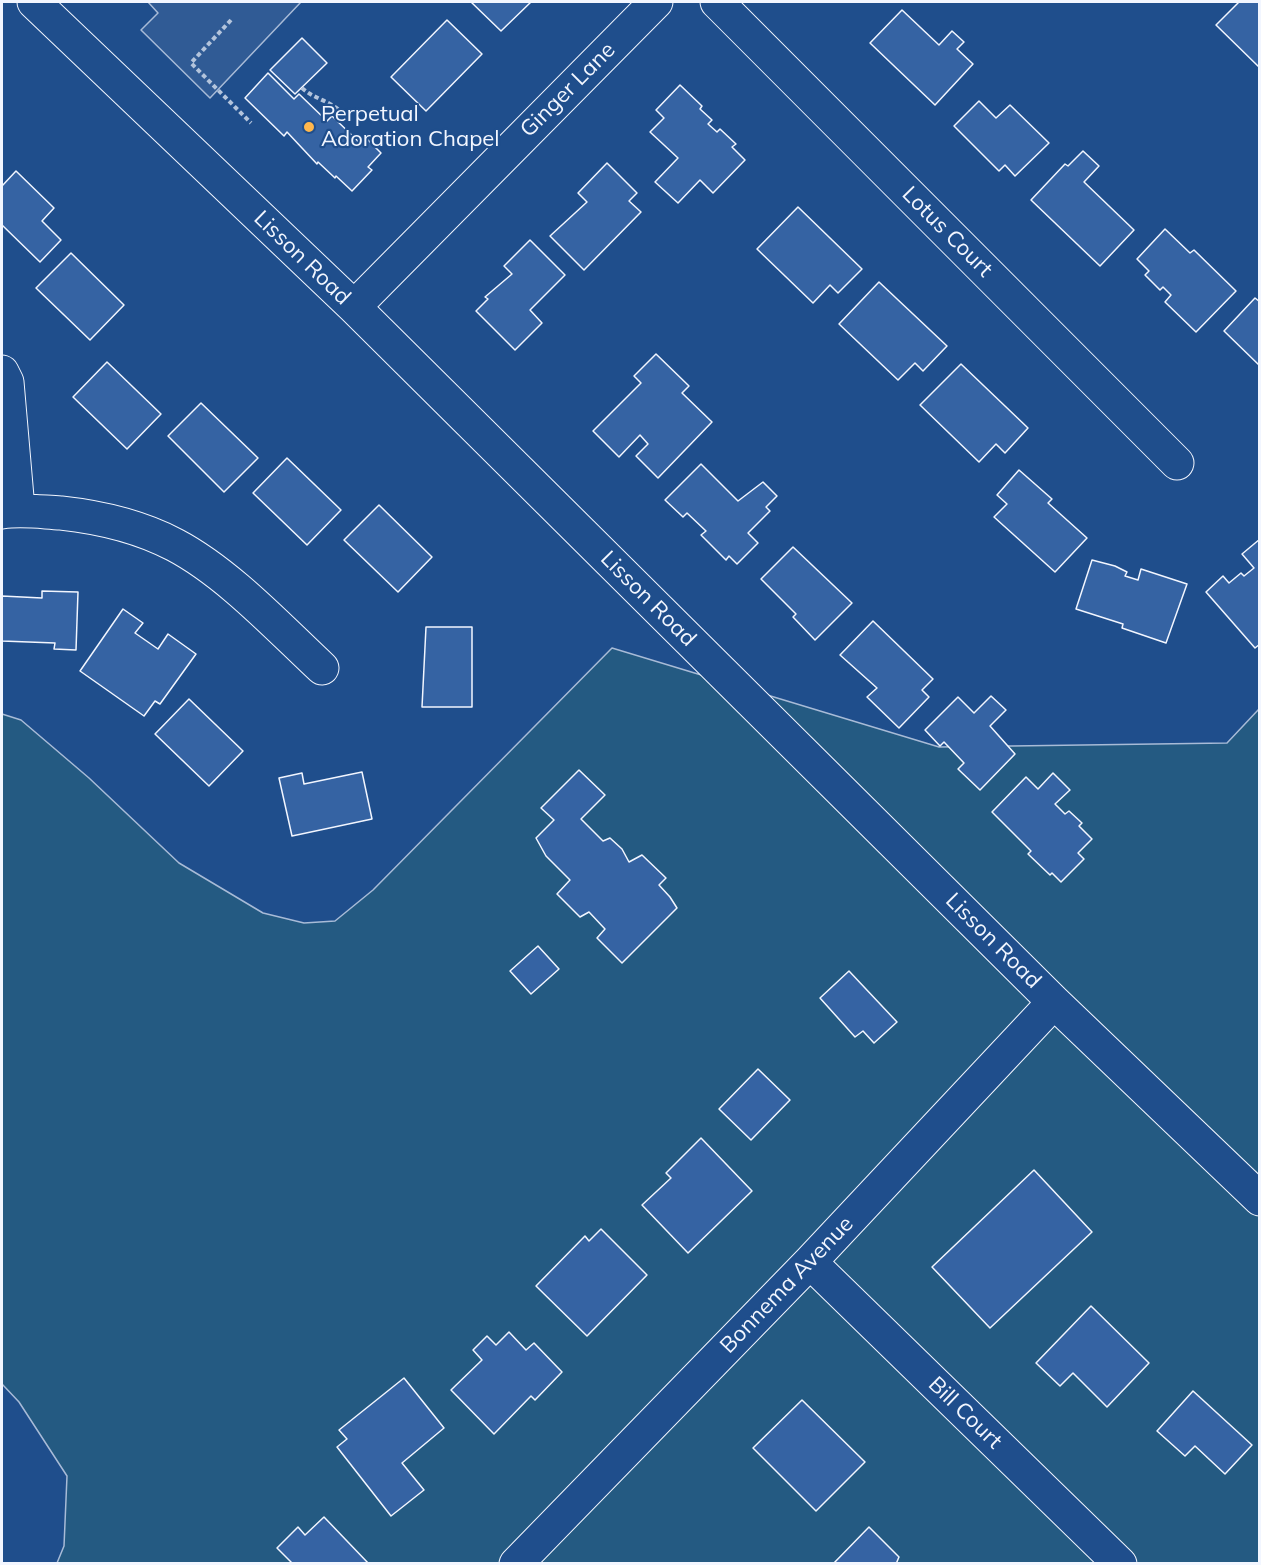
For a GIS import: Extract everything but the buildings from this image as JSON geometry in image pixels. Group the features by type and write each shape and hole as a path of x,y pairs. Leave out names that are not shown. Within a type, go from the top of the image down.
{"street":[{"name":"Lisson Road","path":"34,2 354,307 1054,1002 1260,1199"},
{"name":"Ginger Lane","path":"354,307 656,2"},
{"name":"Lotus Court","path":"717,2 1178,464"},
{"path":"2,372 7,382 10,511 80,515 132,528 175,545 217,574 266,615 322,668"},
{"name":"Bonnema Avenue","path":"516,1563 810,1262 1054,1002"},
{"name":"Bill Court","path":"810,1262 1120,1563"}],"path":[{"path":"231,20 191,63 251,123"},
{"path":"302,88 311,97 335,106 342,113"}],"shaded area":[{"path":"148,2 301,2 210,98 141,30 158,13"},
{"path":"612,648 939,747 1227,743 1259,709 1259,1563 57,1563 64,1546 67,1476 19,1402 2,1384 2,714 21,720 89,778 179,863 263,913 304,923 335,921 373,890"}],"place":[{"name":"Perpetual Adoration Chapel","path":"309,127"}]}
